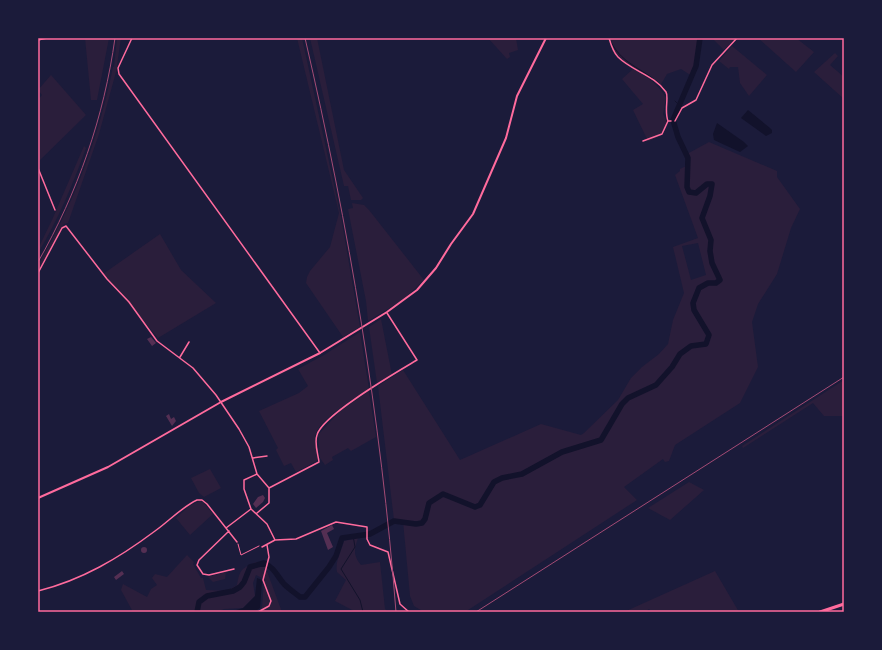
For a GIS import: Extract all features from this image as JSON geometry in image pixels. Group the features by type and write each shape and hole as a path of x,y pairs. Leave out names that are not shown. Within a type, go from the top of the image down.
{"main road":[{"path":"820,612 844,604"}],"street":[{"path":"38,40 47,38"},
{"path":"132,38 118,68 119,74 320,353"},
{"path":"38,498 108,467 221,402 320,353 387,312 412,294 436,268 473,214 506,138 517,96 546,38"},
{"path":"608,38 617,57 644,73 666,92 668,96 665,110 668,122 662,134 643,141"},
{"path":"675,121 682,108 696,100 712,65 737,38"},
{"path":"38,168 56,210"},
{"path":"38,273 65,226 107,279 128,302 157,341 196,370 221,402 243,435 258,474 269,488 269,503 257,513"},
{"path":"269,488 320,462 317,434 340,408 417,360 387,312"},
{"path":"180,358 189,342"},
{"path":"253,458 267,456"},
{"path":"258,474 243,482 251,509 257,513 270,527 275,540"},
{"path":"38,591 70,582 102,566 130,549 197,500 202,500 207,504 237,542"},
{"path":"226,528 251,509"},
{"path":"262,547 275,540 296,539 336,522 367,527 367,539 370,545 374,548 388,552 400,604 409,612"},
{"path":"229,531 199,560 197,565 203,574 209,576 234,569"},
{"path":"258,612 269,606 271,601 263,580 268,561 267,545"}],"path":[{"path":"237,542 241,555 260,546 262,547"}],"shaded area":[{"path":"85,38 109,38 97,100 91,100"},
{"path":"117,38 121,38 116,72 99,134 68,223 64,224 38,271 38,265 63,217 84,169 100,120 114,67"},
{"path":"297,38 302,38 341,217 360,327 343,337 306,283 310,271 330,247 339,213"},
{"path":"310,38 317,38 344,170 363,198 361,200 351,200 348,186 344,186"},
{"path":"488,38 516,38 518,50 509,53 510,57 507,59"},
{"path":"610,38 700,38 697,62 692,76 681,69 667,74 660,86 621,59 612,47"},
{"path":"712,38 735,38 724,50"},
{"path":"758,38 796,38 814,52 796,72"},
{"path":"732,46 767,75 749,96 740,83 738,67 730,67 729,69 719,61"},
{"path":"835,53 838,56 830,65 844,77 844,99 814,72"},
{"path":"633,69 652,81 666,98 663,114 667,122 662,135 649,141 633,110 643,104 622,79"},
{"path":"51,75 86,115 38,162 38,100 42,95 38,90"},
{"path":"748,110 770,128 772,133 766,136 741,118"},
{"path":"717,123 748,146 740,152 714,140 713,134"},
{"path":"709,142 777,171 777,177 800,209 791,228 777,274 758,304 752,322 758,367 740,403 675,445 669,461 665,462 663,459 624,487 637,500 465,612 424,612 414,606 410,596 403,521 394,520 378,386 403,370 460,460 541,424 581,435 584,433 618,400 631,378 659,354 668,344 673,320 684,293 673,247 698,238 675,175 680,171 680,169 686,166 686,158 689,157 687,154","holes":["698,243 706,275 691,280 682,246"]},
{"path":"84,146 86,148 59,215 38,253 38,249"},
{"path":"352,203 364,205 369,210 424,280 403,300 368,321 366,301 348,209 353,208"},
{"path":"160,234 181,270 216,303 158,338 103,274"},
{"path":"381,319 392,375 377,383 369,327"},
{"path":"360,332 369,389 332,415 319,427 315,436 318,454 317,461 296,472 291,463 284,466 276,450 278,448 259,411 299,393 308,386 298,369 324,355"},
{"path":"844,380 844,416 824,416 813,403 743,448 742,446"},
{"path":"369,391 376,437 351,451 348,448 332,457 333,460 325,465 320,458 318,435 340,411"},
{"path":"210,469 221,488 204,497 199,493 191,478"},
{"path":"689,482 704,490 670,520 648,508"},
{"path":"200,501 203,502 213,514 190,535 176,518 189,506"},
{"path":"358,538 355,552 361,565 380,562 385,609 388,612 356,612 335,601 346,580 337,572 338,560 344,541"},
{"path":"187,555 194,562 193,564 201,578 203,578 206,590 227,591 237,585 240,573 244,568 256,562 265,566 282,612 259,612 262,607 264,579 256,575 253,583 255,596 243,608 224,609 217,612 133,612 121,590 123,584 147,597 151,589 157,585 152,578 155,574 167,577"},
{"path":"715,571 739,612 652,612 649,609 645,612 624,612"},
{"path":"226,572 225,579 213,582 208,577"},
{"path":"257,578 262,580 260,608 254,612 230,612 243,608 255,596"}],"building":[{"path":"151,337 156,343 152,346 147,339"},
{"path":"169,414 171,419 174,417 176,421 172,426 166,416"},
{"path":"263,495 265,498 263,502 256,508 253,504 258,497"},
{"path":"332,525 334,529 327,533 333,547 328,550 321,531"},
{"path":"144,547 147,550 144,553 141,550"},
{"path":"122,571 124,574 116,580 114,577"}],"waterway":[{"path":"197,612 199,602 207,596 233,591 240,587 244,582 250,567 264,563 273,570 288,588 300,597 305,597 336,556 342,538 370,534 394,521 416,524 422,523 425,519 429,503 443,494 475,507 480,505 494,482 502,478 522,474 562,452 601,440 622,404 628,398 656,385 672,367 680,354 691,346 706,344 709,335 694,310 693,303 699,288 708,283 716,283 720,280 712,263 710,251 711,240 702,218 710,196 712,184 707,184 696,193 689,192 687,187 688,158 678,137 673,120 696,66 700,38"},
{"path":"611,42 622,57 650,76 664,88"},
{"path":"675,101 678,104"},
{"path":"353,535 355,547 341,569 360,600 363,612"}],"railway":[{"path":"38,262 65,209 87,153 104,96 115,38"},
{"path":"305,38 336,180 361,323 382,467 396,612"},
{"path":"476,612 844,377"}]}
